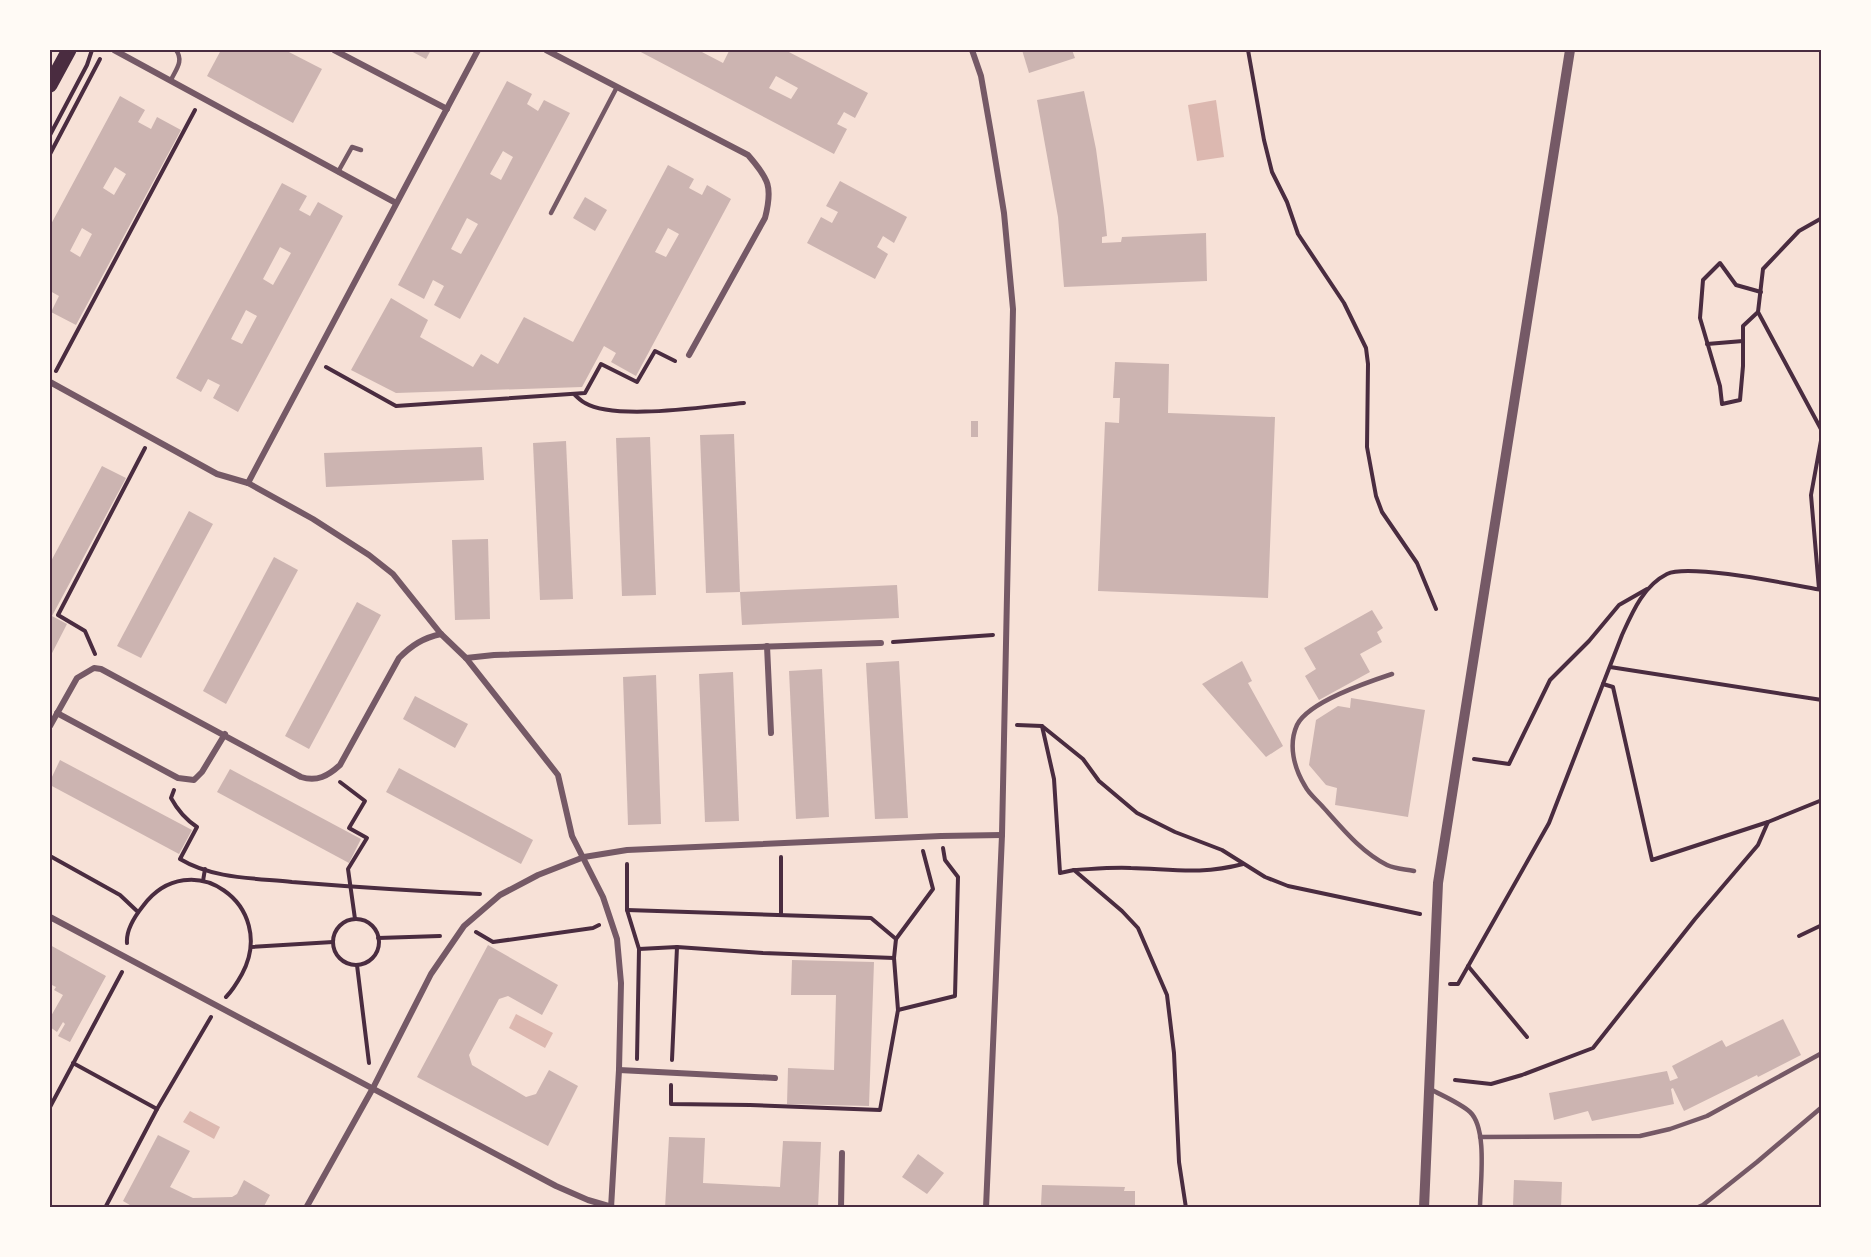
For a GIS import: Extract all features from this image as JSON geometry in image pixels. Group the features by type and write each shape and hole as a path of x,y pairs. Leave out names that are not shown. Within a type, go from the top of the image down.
{"main road":[{"path":"50,85 69,50"}],"street":[{"path":"114,50 396,203"},
{"path":"334,50 447,109"},
{"path":"248,483 478,50"},
{"path":"546,50 748,155 767,181 770,198 765,218 689,355"},
{"path":"972,50 981,76 1004,213 1013,309 1002,835 986,1208"},
{"path":"1425,1208 1432,984 1438,883 1570,50"},
{"path":"50,381 217,474 248,483 313,519 369,555 393,574 441,634 466,658 558,775 572,836 603,897 617,939 621,983 619,1070 611,1207 556,1186 50,917"},
{"path":"50,726 77,678 94,668 101,669 301,777 311,780 330,774 340,765 399,658 412,646 428,637 441,634"},
{"path":"466,658 494,655 881,643"},
{"path":"767,646 771,733"},
{"path":"57,713 178,778 194,780 202,772 225,734"},
{"path":"306,1208 373,1088 431,974 464,926 500,895 538,875 584,857 627,850 1002,835"},
{"path":"619,1070 775,1078"},
{"path":"841,1208 842,1153"}],"lane":[{"path":"171,80 180,62 176,50"},
{"path":"551,213 617,87"},
{"path":"338,172 352,147 361,150"},
{"path":"1392,674 1358,685 1306,714 1298,724 1292,740 1293,758 1305,788 1357,843 1374,858 1390,867 1414,871"},
{"path":"1480,1137 1640,1136 1670,1130 1707,1116 1821,1053"},
{"path":"1429,1089 1468,1110 1478,1125 1480,1208"},
{"path":"1696,1208 1703,1205 1757,1162 1821,1107"}],"path":[{"path":"50,135 87,65 92,50"},
{"path":"1248,50 1272,172 1287,202 1298,234 1344,303 1366,348 1368,364 1367,447 1376,496 1382,512 1417,563 1436,609"},
{"path":"50,154 100,59"},
{"path":"60,363 202,97"},
{"path":"1459,757 1509,764 1550,680 1589,641 1619,605 1668,573 1694,570 1820,590 1811,495 1821,433 1758,312 1763,269 1799,231 1821,218"},
{"path":"1758,312 1743,326 1740,400 1722,404 1720,386 1700,318 1703,280 1720,263 1736,285 1761,292"},
{"path":"1707,344 1743,341"},
{"path":"312,360 396,406 585,393 601,364 637,382 655,351 684,365 689,355"},
{"path":"574,394 584,403 617,411 663,410 744,403"},
{"path":"101,669 85,632 58,615 151,437"},
{"path":"1432,984 1458,984 1549,823 1634,610 1648,588"},
{"path":"881,643 1006,634"},
{"path":"1610,667 1821,700"},
{"path":"1603,684 1613,687 1652,860 1768,822 1821,800"},
{"path":"1003,725 1042,726 1083,759 1099,781 1137,813 1175,832 1222,850 1265,877 1288,886 1408,910 1435,918"},
{"path":"1042,726 1054,779 1060,873 1074,870 1131,868 1191,872 1220,870 1244,864"},
{"path":"330,774 365,801 348,828 367,838 348,869 355,919"},
{"path":"178,778 171,798 177,810 197,827 180,859 192,866 222,875 351,887 500,895"},
{"path":"1455,1080 1491,1084 1522,1075 1593,1048 1695,919 1758,845 1768,822"},
{"path":"898,1010 955,996 958,877 945,860 941,836"},
{"path":"677,947 671,1104 880,1110 898,1010 894,958 896,939 933,889 922,849"},
{"path":"50,856 120,895 138,912"},
{"path":"770,857 781,857 781,915"},
{"path":"203,881 205,869"},
{"path":"1074,870 1122,911 1138,928 1167,995 1174,1053 1179,1162 1186,1208"},
{"path":"50,1107 129,959 126,936 138,912 149,897 165,886 184,880 203,881 219,886 232,896 242,908 249,923 251,947 247,965 233,990 217,1006 157,1109 105,1208"},
{"path":"627,910 871,918 896,939"},
{"path":"355,919 367,922 378,938 379,944 373,956 357,965 343,961 338,956 333,942 334,935 342,924 355,919"},
{"path":"464,926 493,942 593,928 611,919"},
{"path":"1799,936 1821,924"},
{"path":"378,938 458,935"},
{"path":"251,947 333,942"},
{"path":"639,949 677,947 894,958"},
{"path":"357,965 373,1088"},
{"path":"1468,966 1527,1037"},
{"path":"73,1063 157,1109"}],"shaded area":[{"path":"1216,100 1224,157 1197,161 1188,105"},
{"path":"516,1014 553,1033 545,1048 509,1028"},
{"path":"190,1111 220,1127 214,1139 183,1122"}],"building":[{"path":"221,50 285,50 322,69 293,123 207,76"},
{"path":"409,50 431,50 426,59"},
{"path":"637,50 701,50 723,63 729,51 725,50 785,50 868,93 855,118 844,112 837,124 847,129 834,154","holes":["776,76 798,88 791,99 769,88"]},
{"path":"1022,50 1072,50 1075,58 1029,73"},
{"path":"507,81 532,94 527,104 538,111 544,100 570,113 460,319 434,305 444,286 433,280 424,299 398,285","holes":["503,151 513,157 501,180 490,174","467,218 478,224 461,254 451,249"]},
{"path":"1084,91 1096,149 1104,208 1107,236 1102,237 1102,243 1121,242 1122,237 1206,233 1207,281 1064,287 1058,217 1037,100"},
{"path":"120,96 145,110 138,122 151,129 157,117 181,130 76,325 51,312 59,296 50,291 50,226","holes":["115,167 126,174 114,195 103,188","82,228 92,234 80,257 70,251"]},
{"path":"668,165 694,179 689,188 702,195 707,185 731,199 636,376 611,362 616,353 604,346 582,387 396,393 351,370 391,298 428,320 420,337 473,367 481,354 498,364 524,317 573,342","holes":["668,228 679,234 666,257 655,252"]},
{"path":"840,181 907,217 894,243 883,236 877,247 888,254 875,279 807,243 821,217 832,223 838,212 826,206"},
{"path":"282,183 307,196 299,210 310,216 318,202 343,216 238,412 213,398 220,385 208,379 201,392 176,378","holes":["280,247 291,253 273,285 263,279","246,310 257,316 242,344 231,339"]},
{"path":"585,197 607,210 595,231 573,218"},
{"path":"1115,362 1169,364 1168,413 1275,417 1268,598 1098,591 1105,422 1119,423 1120,398 1113,398"},
{"path":"971,421 978,421 978,437 971,437"},
{"path":"734,434 740,592 706,593 700,435"},
{"path":"650,437 656,595 622,596 616,438"},
{"path":"566,441 573,599 540,600 533,443"},
{"path":"482,447 484,480 326,487 324,453"},
{"path":"102,466 126,478 52,616 67,624 50,657 50,563"},
{"path":"189,511 213,524 141,658 117,646"},
{"path":"488,539 490,619 455,620 452,540"},
{"path":"274,557 298,570 226,704 203,691"},
{"path":"897,585 899,618 742,625 740,592"},
{"path":"357,602 381,615 309,749 285,736"},
{"path":"1372,610 1383,628 1377,632 1382,642 1360,654 1370,672 1319,700 1305,676 1316,669 1304,648"},
{"path":"899,661 908,818 875,819 866,663"},
{"path":"1242,661 1252,681 1248,683 1283,746 1266,757 1202,684"},
{"path":"822,669 829,817 796,819 789,671"},
{"path":"733,672 739,821 705,822 699,674"},
{"path":"656,675 661,824 628,825 623,677"},
{"path":"415,696 468,724 455,748 403,719"},
{"path":"1351,698 1425,710 1408,817 1335,805 1337,788 1326,785 1309,765 1316,720 1338,706 1350,708"},
{"path":"60,760 192,830 179,854 50,785"},
{"path":"399,768 533,840 521,864 386,792"},
{"path":"230,769 361,839 349,863 217,792"},
{"path":"50,945 106,976 70,1042 58,1036 65,1024 63,1022 57,1032 50,1027 50,1015 63,995 54,990 56,987 50,984"},
{"path":"488,945 558,985 542,1015 508,996 499,999 469,1055 472,1065 526,1097 536,1094 549,1070 578,1086 548,1146 417,1077"},
{"path":"792,960 874,962 869,1106 787,1104 788,1068 834,1070 836,995 791,995"},
{"path":"1783,1019 1801,1055 1684,1111 1673,1088 1671,1089 1674,1104 1592,1121 1588,1111 1554,1120 1549,1093 1667,1071 1670,1081 1678,1078 1672,1066 1722,1040 1726,1047"},
{"path":"158,1135 190,1151 170,1187 193,1198 232,1197 237,1194 244,1180 270,1195 263,1208 135,1208 123,1201"},
{"path":"669,1137 705,1138 703,1183 780,1187 783,1141 821,1142 818,1208 665,1208"},
{"path":"918,1154 944,1173 927,1194 902,1177"},
{"path":"1514,1180 1562,1182 1561,1208 1513,1206"},
{"path":"1042,1185 1125,1187 1124,1191 1135,1191 1135,1208 1041,1205"}]}
